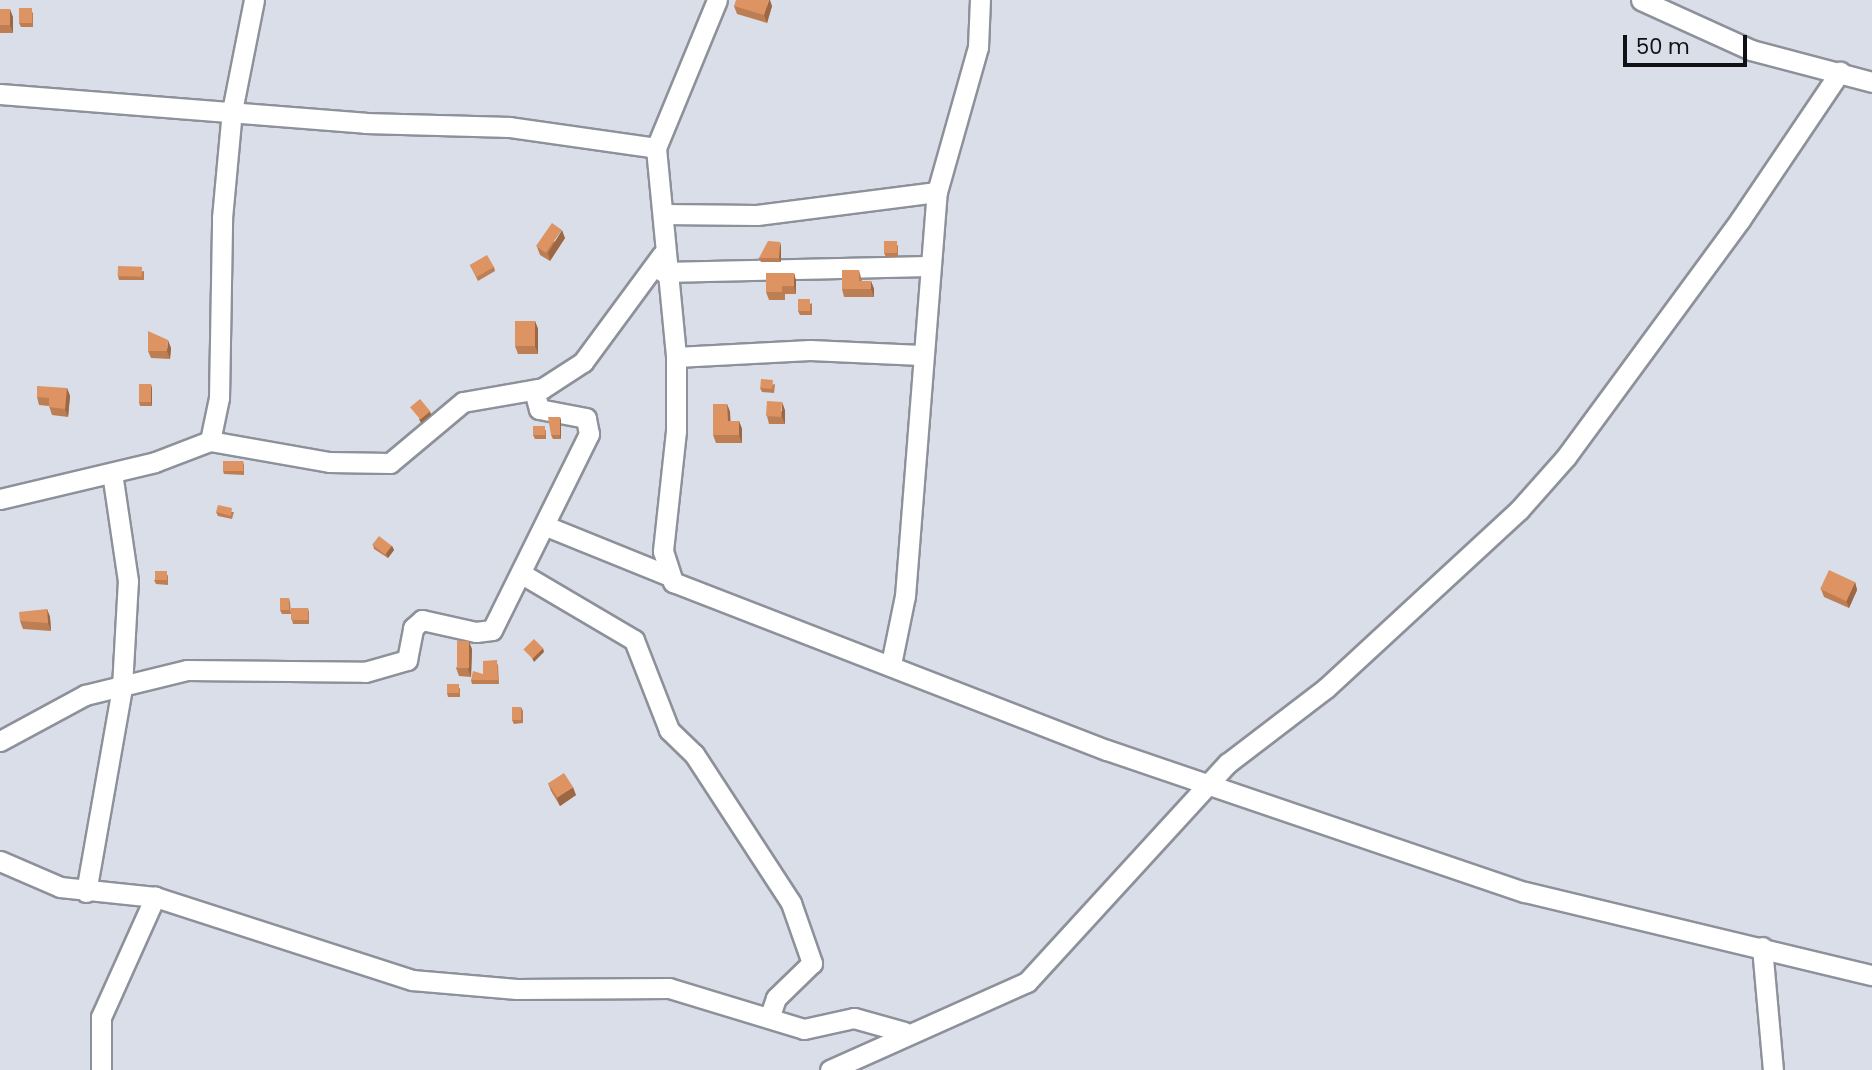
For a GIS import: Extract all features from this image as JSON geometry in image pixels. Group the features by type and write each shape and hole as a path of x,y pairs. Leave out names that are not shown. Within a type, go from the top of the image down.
{"street":[{"path":"210,441 219,398 222,218 232,111 254,0"},
{"path":"670,576 663,530 676,431 676,356 663,264 663,214 656,148 717,0"},
{"path":"891,664 908,573 920,355 937,192 978,47 980,0"},
{"path":"1641,0 1751,50 1872,82"},
{"path":"830,1070 904,1032 1027,982 1211,784 1228,762 1326,688 1519,510 1566,457 1789,153 1840,72"},
{"path":"0,94 509,127 656,148"},
{"path":"663,214 757,215 937,192"},
{"path":"663,264 929,266"},
{"path":"0,499 113,473 210,441 328,462 390,463 463,402 534,390 592,354 663,264"},
{"path":"676,356 810,350 920,355"},
{"path":"0,741 85,695 232,666 365,672 400,665 416,622 492,630 581,459 590,424 586,418 543,412 534,390"},
{"path":"86,892 122,687 128,581 113,473"},
{"path":"546,526 670,576 706,597 1211,784 1525,892 1872,975"},
{"path":"522,575 634,640 669,730 694,754 791,903 812,963 776,998 769,1018"},
{"path":"0,861 86,892 155,897 412,980 517,989 669,988 804,1029 854,1018 904,1032"},
{"path":"101,1070 101,1017 155,897"},
{"path":"1762,947 1773,1070"}],"building":[{"path":"736,0 769,0 764,15 734,6"},
{"path":"19,8 32,8 32,23 19,23"},
{"path":"0,9 10,9 10,25 0,25"},
{"path":"552,223 562,230 546,253 536,246"},
{"path":"768,241 780,242 779,258 759,258"},
{"path":"884,241 897,241 897,253 884,253"},
{"path":"487,255 494,267 477,277 470,265"},
{"path":"118,266 142,267 142,277 118,276"},
{"path":"842,270 859,270 859,281 871,281 871,289 842,289"},
{"path":"766,273 794,273 794,286 782,286 782,292 766,292"},
{"path":"798,299 810,299 810,311 798,311"},
{"path":"515,321 535,321 535,346 515,346"},
{"path":"148,331 168,340 167,351 148,351"},
{"path":"761,379 773,380 772,389 760,388"},
{"path":"139,384 151,384 151,402 139,402"},
{"path":"37,386 67,388 65,409 49,407 49,398 37,397"},
{"path":"420,399 430,411 420,420 410,407"},
{"path":"767,401 782,402 781,417 766,416"},
{"path":"713,404 727,404 728,421 739,421 739,435 713,435"},
{"path":"548,417 560,417 560,435 551,435"},
{"path":"533,426 545,426 545,435 533,435"},
{"path":"223,461 243,461 243,471 223,471"},
{"path":"218,505 232,508 231,516 216,512"},
{"path":"379,536 392,546 385,555 372,545"},
{"path":"1829,570 1855,582 1846,601 1820,589"},
{"path":"155,571 167,571 167,580 155,580"},
{"path":"280,598 289,598 289,610 280,610"},
{"path":"291,608 308,608 308,620 291,620"},
{"path":"47,609 48,623 20,621 19,612"},
{"path":"534,639 543,648 533,659 523,650"},
{"path":"457,641 469,641 469,668 457,668"},
{"path":"497,660 498,680 471,680 473,671 483,674 483,661"},
{"path":"447,684 459,684 459,693 447,693"},
{"path":"512,707 521,707 521,720 512,720"},
{"path":"564,773 573,787 557,798 548,783"}]}
